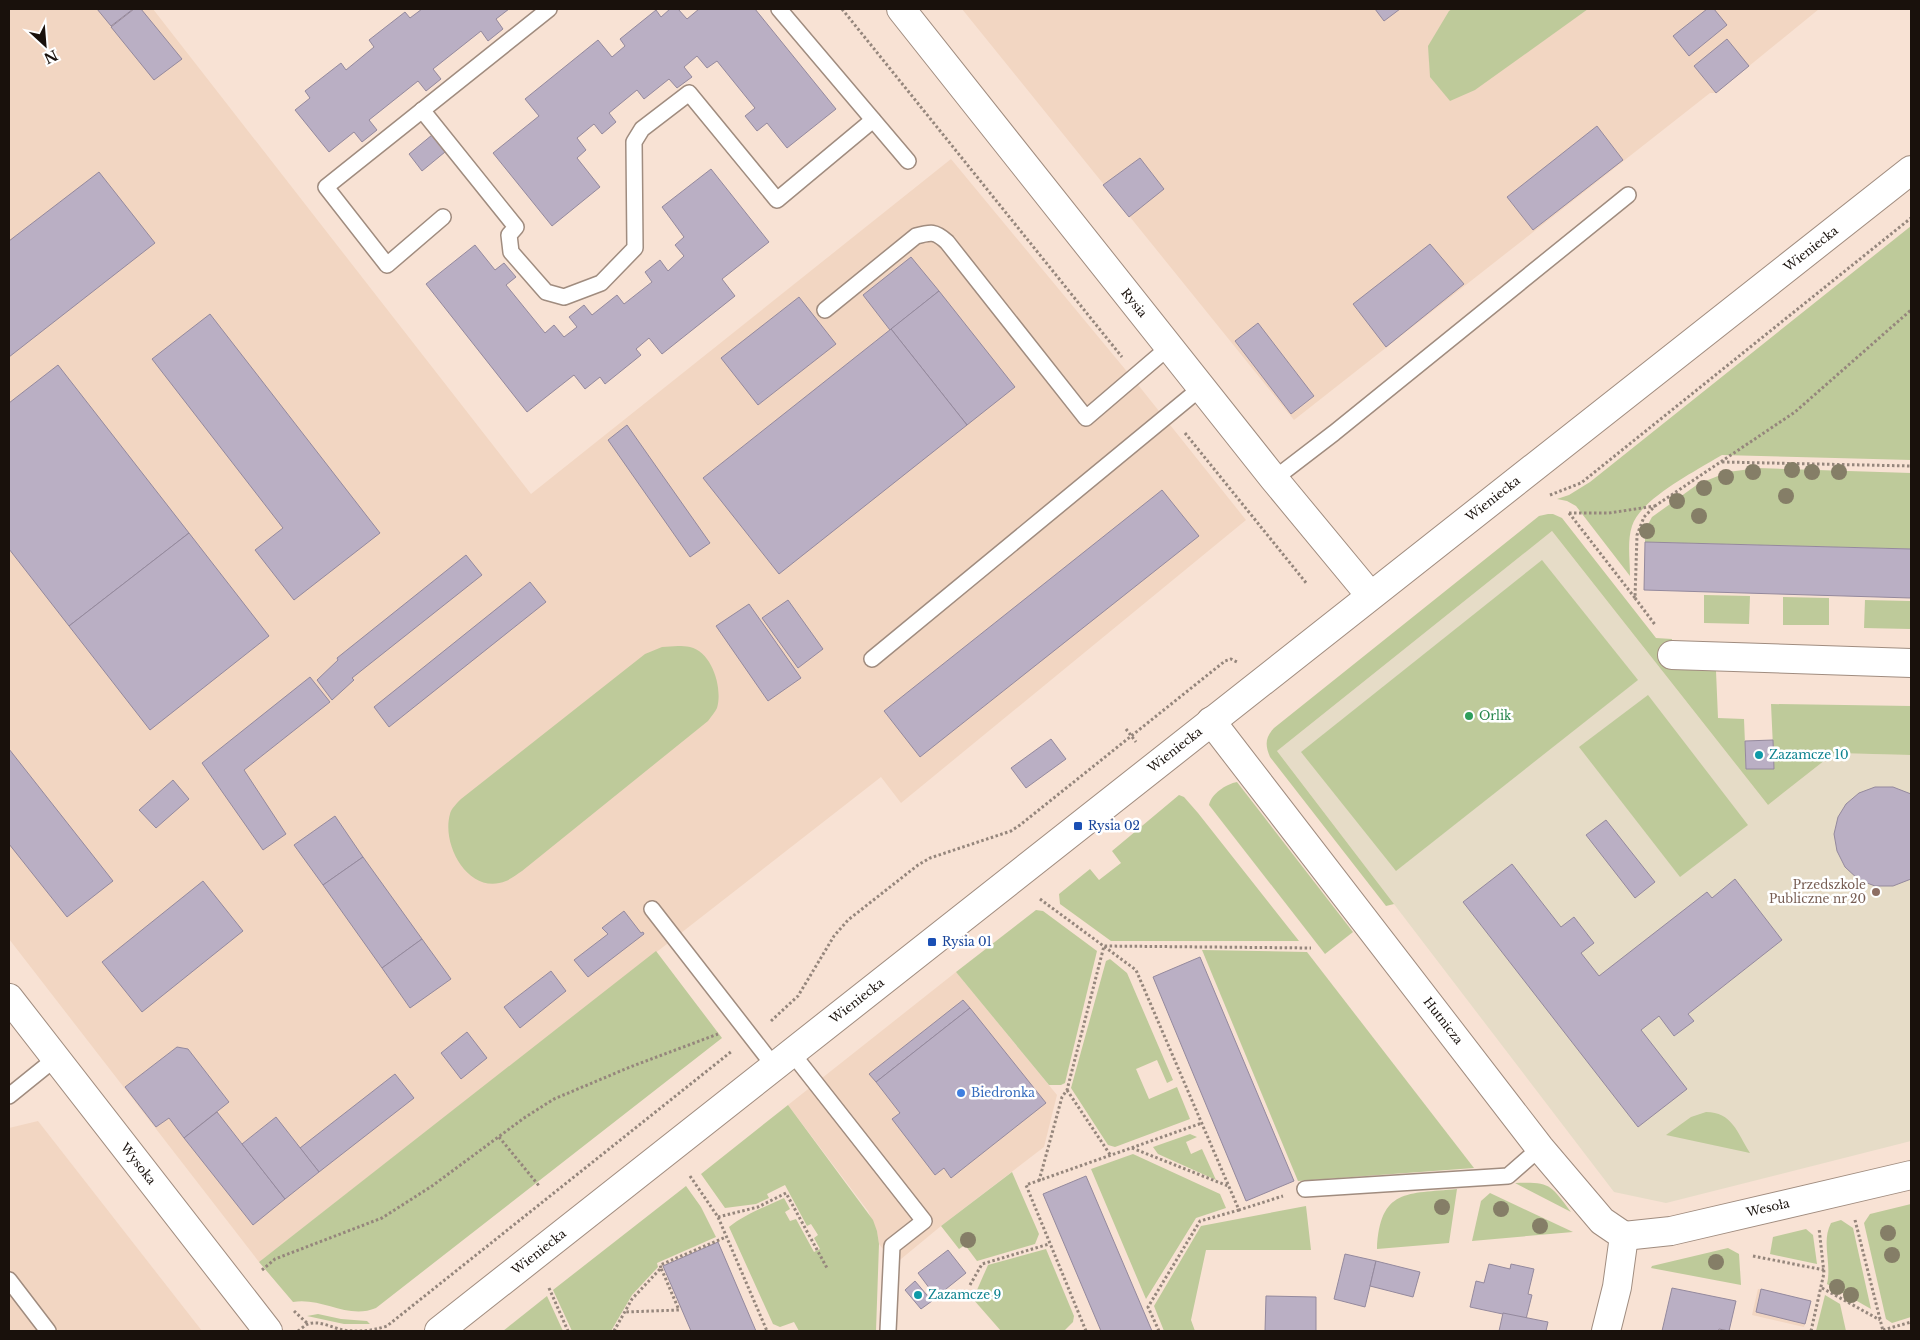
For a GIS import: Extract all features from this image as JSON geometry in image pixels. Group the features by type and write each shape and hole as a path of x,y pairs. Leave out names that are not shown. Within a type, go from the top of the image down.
{"street":[{"name":"Rysia","path":"901,9 1274,479 1370,595"},
{"name":"Wieniecka","path":"439,1331 1911,170"},
{"path":"1672,655 1911,663"},
{"name":"Hutnicza","path":"1211,722 1540,1148 1602,1221 1624,1236"},
{"name":"Wysoka","path":"9,998 268,1331"},
{"name":"Wesoła","path":"1624,1236 1671,1231 1911,1175"},
{"path":"1606,1331 1617,1287 1624,1236"}],"lane":[{"path":"443,217 387,265 326,187 549,9"},
{"path":"779,9 908,161"},
{"path":"422,110 516,227 509,235 511,252 546,292 564,297 601,283 635,248 634,142 642,129 690,93 777,200 873,120"},
{"path":"1274,479 1334,433 1628,195"},
{"path":"825,310 916,236 929,232 939,235 947,242 1086,418 1169,347"},
{"path":"872,659 1202,387"},
{"path":"652,910 751,1036 783,1060 924,1221 892,1246 888,1331"},
{"path":"9,1096 56,1058"},
{"path":"1305,1189 1508,1176 1540,1148"},
{"path":"9,1280 48,1331"}],"path":[{"path":"842,9 1136,374"},
{"path":"1549,496 1581,483 1911,218"},
{"path":"1635,598 1637,535 1644,517 1655,506 1795,412 1911,310"},
{"path":"1169,414 1307,584"},
{"path":"1721,462 1911,466"},
{"path":"1655,506 1608,513 1569,513 1656,626"},
{"path":"298,1331 308,1324 314,1323 343,1330 358,1331 373,1330 387,1326 788,1008 798,996 834,936 848,920 918,865 930,858 1011,830 1225,661 1234,659 1240,666"},
{"path":"1040,899 1136,970 1239,1210"},
{"path":"1104,946 1311,948"},
{"path":"1039,1181 1062,1097 1067,1090 1104,946"},
{"path":"262,1270 275,1259 382,1218 432,1186 524,1118 561,1096 725,1031"},
{"path":"1067,1090 1111,1156"},
{"path":"1086,1331 1026,1185 1202,1123"},
{"path":"499,1137 540,1187"},
{"path":"1132,1148 1228,1186"},
{"path":"690,1176 718,1217 767,1331"},
{"path":"1158,1331 1148,1306 1200,1221 1305,1189"},
{"path":"718,1217 758,1207 786,1194 827,1268"},
{"path":"1811,1198 1818,1226 1824,1270 1822,1288 1811,1331"},
{"path":"1854,1219 1883,1331 1911,1322"},
{"path":"614,1331 632,1300 661,1268 660,1265 726,1237"},
{"path":"970,1285 982,1264 1049,1244"},
{"path":"1753,1256 1824,1270"},
{"path":"625,1312 679,1310 661,1268"},
{"path":"549,1288 568,1331"},
{"path":"1822,1288 1880,1320"}],"shaded area":[{"path":"9,9 153,9 531,494 951,159 1139,386 1246,520 901,803 881,777 259,1262 9,939"},
{"path":"962,9 1819,9 1716,93 1710,93 1294,420"},
{"path":"1552,531 1768,805 1834,753 1911,755 1911,1141 1666,1203 1614,1192 1277,751"},
{"path":"956,972 1057,1095 1044,1147 895,1264 879,1244 877,1231 868,1211 788,1105"},
{"path":"38,1121 202,1331 9,1331 9,1128"},
{"path":"1758,1289 1811,1301 1804,1327 1752,1315"}],"green space":[{"path":"1452,9 1588,9 1475,90 1450,101 1430,77 1428,46"},
{"path":"1911,226 1911,460 1722,455 1668,488 1637,516 1632,526 1630,538 1630,576 1576,506 1567,501 1557,499 1569,495 1590,482"},
{"path":"1758,468 1911,473 1911,549 1645,542 1645,530 1652,517 1698,484 1728,472"},
{"path":"1548,514 1562,518 1656,638 1672,639 1671,669 1716,671 1718,718 1744,719 1746,769 1774,769 1771,704 1911,706 1911,755 1834,753 1768,805 1552,531 1277,751 1394,904 1386,906 1270,757 1267,749 1267,738 1274,728 1539,516"},
{"name":"Orlik","path":"1542,560 1638,680 1396,871 1301,752"},
{"path":"1704,595 1750,596 1749,624 1704,623"},
{"path":"1783,597 1829,598 1829,625 1783,625"},
{"path":"1865,600 1910,601 1910,629 1864,628"},
{"path":"678,646 698,650 710,663 714,672 717,681 718,700 717,708 708,721 512,878 493,884 480,881 470,875 454,853 450,840 448,826 450,814 456,804 645,654 662,647"},
{"path":"1648,695 1748,825 1680,877 1579,747"},
{"path":"1237,782 1353,932 1325,954 1209,805 1210,801 1220,790"},
{"path":"1179,795 1184,797 1198,813 1299,941 1111,941 1060,904 1059,894 1090,869 1099,880 1121,863 1112,851"},
{"path":"1036,910 1043,911 1097,951 1065,1083 1061,1085 1049,1085 956,972"},
{"path":"1202,950 1307,952 1474,1168 1298,1181"},
{"path":"656,951 722,1038 376,1308 366,1311 355,1311 304,1301 293,1302 259,1262"},
{"path":"1110,959 1127,973 1173,1080 1167,1083 1157,1060 1136,1069 1149,1099 1177,1087 1190,1119 1115,1147 1108,1145 1071,1088 1106,961"},
{"path":"788,1105 873,1220 879,1244 876,1331 799,1331 794,1322 780,1327 773,1324 729,1227 748,1214 784,1198 790,1209 785,1212 790,1221 796,1219 814,1252 820,1249 814,1238 818,1235 811,1224 807,1226 785,1185 767,1194 769,1198 756,1204 725,1208 701,1174"},
{"path":"1706,1112 1722,1115 1728,1119 1750,1153 1666,1135 1691,1117"},
{"path":"1190,1134 1197,1137 1186,1142 1191,1154 1202,1149 1216,1180 1158,1154 1153,1147"},
{"path":"1133,1154 1220,1194 1226,1208 1196,1218 1146,1299 1091,1169"},
{"path":"1012,1172 1039,1234 1035,1244 977,1261 965,1245 959,1249 941,1226"},
{"path":"1515,1183 1543,1184 1553,1190 1571,1212"},
{"path":"686,1186 701,1207 716,1237 657,1263 658,1267 632,1295 611,1331 572,1331 553,1290"},
{"path":"1457,1189 1449,1243 1377,1249 1379,1229 1384,1215 1390,1205 1399,1198 1411,1194"},
{"path":"1490,1193 1573,1232 1472,1241 1481,1201"},
{"path":"1911,1204 1911,1317 1892,1323 1886,1319 1864,1223 1870,1214"},
{"path":"1306,1206 1311,1250 1206,1250 1191,1320 1195,1331 1164,1331 1154,1306 1201,1226"},
{"path":"1841,1220 1853,1228 1871,1309 1827,1284 1828,1230 1831,1223"},
{"path":"1806,1229 1813,1235 1817,1264 1770,1254 1773,1237"},
{"path":"1728,1248 1739,1254 1741,1285 1651,1268 1652,1266"},
{"path":"1046,1249 1074,1316 1073,1322 1064,1331 1001,1331 973,1299 988,1265"},
{"path":"1825,1295 1840,1304 1846,1331 1816,1331"},
{"path":"547,1296 563,1331 503,1331"},
{"path":"318,1314 341,1319 367,1321 370,1324 344,1324 307,1316"}],"building":[{"path":"97,9 133,9 111,26"},
{"path":"134,9 141,9 182,59 154,80 111,27"},
{"path":"422,9 509,9 496,19 503,29 488,41 481,31 433,69 441,79 426,91 418,81 369,120 377,130 362,142 354,132 329,152 295,110 310,98 305,91 341,63 346,70 374,47 369,40 405,12 410,18"},
{"path":"670,9 678,9 687,19 699,9 755,9 836,109 787,148 767,123 757,131 745,116 755,108 717,61 707,68 697,56 684,67 692,77 677,88 669,79 644,99 637,90 609,113 616,122 602,134 594,124 577,138 586,150 577,158 600,187 552,226 493,153 539,116 525,99 598,40 612,57 625,46 620,39 656,10 661,17"},
{"path":"1375,9 1400,9 1384,21"},
{"path":"1707,9 1714,9 1727,25 1689,56 1673,36"},
{"path":"1727,39 1749,66 1716,93 1694,66"},
{"path":"1597,126 1623,160 1533,230 1507,197"},
{"path":"432,135 445,152 422,171 409,154"},
{"path":"1140,158 1164,189 1129,217 1103,185"},
{"path":"711,169 769,242 722,279 735,296 662,354 649,338 636,349 641,355 605,384 600,377 585,389 574,375 527,412 426,284 475,245 495,270 504,263 516,277 506,285 545,333 554,325 564,337 577,327 569,317 584,305 592,315 617,295 624,304 652,282 645,272 660,260 668,271 684,256 675,245 684,237 662,207"},
{"path":"99,172 155,243 9,357 9,241"},
{"path":"1430,244 1464,284 1386,347 1353,304"},
{"path":"911,257 939,291 890,330 863,295"},
{"path":"939,291 1015,387 967,425 891,329"},
{"path":"799,297 836,344 758,405 721,358"},
{"path":"210,314 380,533 294,600 255,550 283,528 152,359"},
{"path":"1258,323 1314,396 1291,414 1235,341"},
{"path":"891,329 967,425 779,574 703,478"},
{"path":"58,365 189,533 69,626 9,549 9,403"},
{"path":"627,425 710,543 690,557 608,440"},
{"path":"1162,490 1199,536 920,757 884,711"},
{"path":"189,533 269,636 150,730 69,626"},
{"path":"1645,542 1911,549 1911,598 1644,590"},
{"path":"466,555 482,575 352,678 354,680 332,700 317,680 338,660 337,658"},
{"path":"530,582 546,602 389,727 374,707"},
{"path":"788,600 823,649 798,668 762,618"},
{"path":"749,604 801,678 768,701 716,626"},
{"path":"310,677 330,702 244,770 286,834 263,850 202,763"},
{"path":"1051,739 1066,759 1026,788 1011,768"},
{"name":"Zazamcze 10","path":"1773,740 1774,769 1746,769 1745,741"},
{"path":"9,749 113,881 67,917 9,844"},
{"path":"173,780 189,799 156,828 139,810"},
{"path":"1875,787 1893,787 1911,794 1911,879 1893,886 1875,886 1859,880 1845,867 1837,851 1834,834 1838,817 1846,804 1859,793"},
{"path":"335,816 363,857 323,885 294,845"},
{"path":"1606,820 1655,882 1635,898 1586,835"},
{"path":"363,857 422,939 382,968 323,885"},
{"path":"1512,864 1561,927 1574,917 1594,943 1581,953 1599,976 1707,892 1712,898 1735,879 1782,940 1688,1014 1694,1021 1674,1036 1659,1016 1641,1030 1687,1089 1638,1127 1463,902"},
{"path":"203,881 243,931 142,1012 102,962"},
{"path":"624,911 641,933 643,932 644,934 588,977 574,960 608,934 602,928"},
{"path":"422,939 451,979 410,1008 382,968"},
{"path":"1200,957 1294,1181 1246,1201 1153,977"},
{"path":"551,971 566,991 520,1028 504,1007"},
{"path":"963,1000 970,1008 876,1082 869,1074"},
{"name":"Biedronka","path":"970,1008 1046,1103 951,1178 944,1168 935,1175 892,1119 900,1113 876,1082"},
{"path":"467,1032 487,1058 461,1079 441,1053"},
{"path":"177,1047 188,1049 229,1102 184,1138 169,1118 156,1127 125,1087"},
{"path":"395,1074 414,1098 319,1172 300,1148"},
{"path":"217,1112 285,1199 253,1225 184,1138"},
{"path":"276,1117 319,1172 285,1199 242,1144"},
{"path":"1086,1176 1152,1331 1101,1331 1043,1194"},
{"path":"718,1242 756,1331 691,1331 663,1266"},
{"path":"948,1250 966,1273 936,1297 918,1273"},
{"path":"1345,1254 1376,1261 1365,1307 1334,1299"},
{"path":"1376,1261 1420,1272 1413,1297 1370,1286"},
{"path":"1489,1264 1510,1269 1511,1264 1534,1269 1528,1294 1532,1295 1526,1319 1470,1307 1476,1281 1484,1283"},
{"name":"Zazamcze 9","path":"915,1281 932,1301 921,1309 905,1290"},
{"path":"1672,1288 1736,1301 1729,1331 1719,1329 1718,1331 1662,1331"},
{"path":"1761,1289 1811,1301 1805,1324 1756,1312"},
{"path":"1266,1296 1316,1297 1316,1331 1265,1331"},
{"path":"1503,1313 1548,1322 1546,1331 1499,1331"}],"place":[{"name":"Orlik","path":"1469,716"},
{"name":"Zazamcze 10","path":"1759,755"},
{"name":"Rysia 02","path":"1078,826"},
{"name":"Przedszkole Publiczne nr 20","path":"1876,892"},
{"name":"Rysia 01","path":"932,942"},
{"name":"Biedronka","path":"961,1093"},
{"name":"Zazamcze 9","path":"918,1295"}]}
